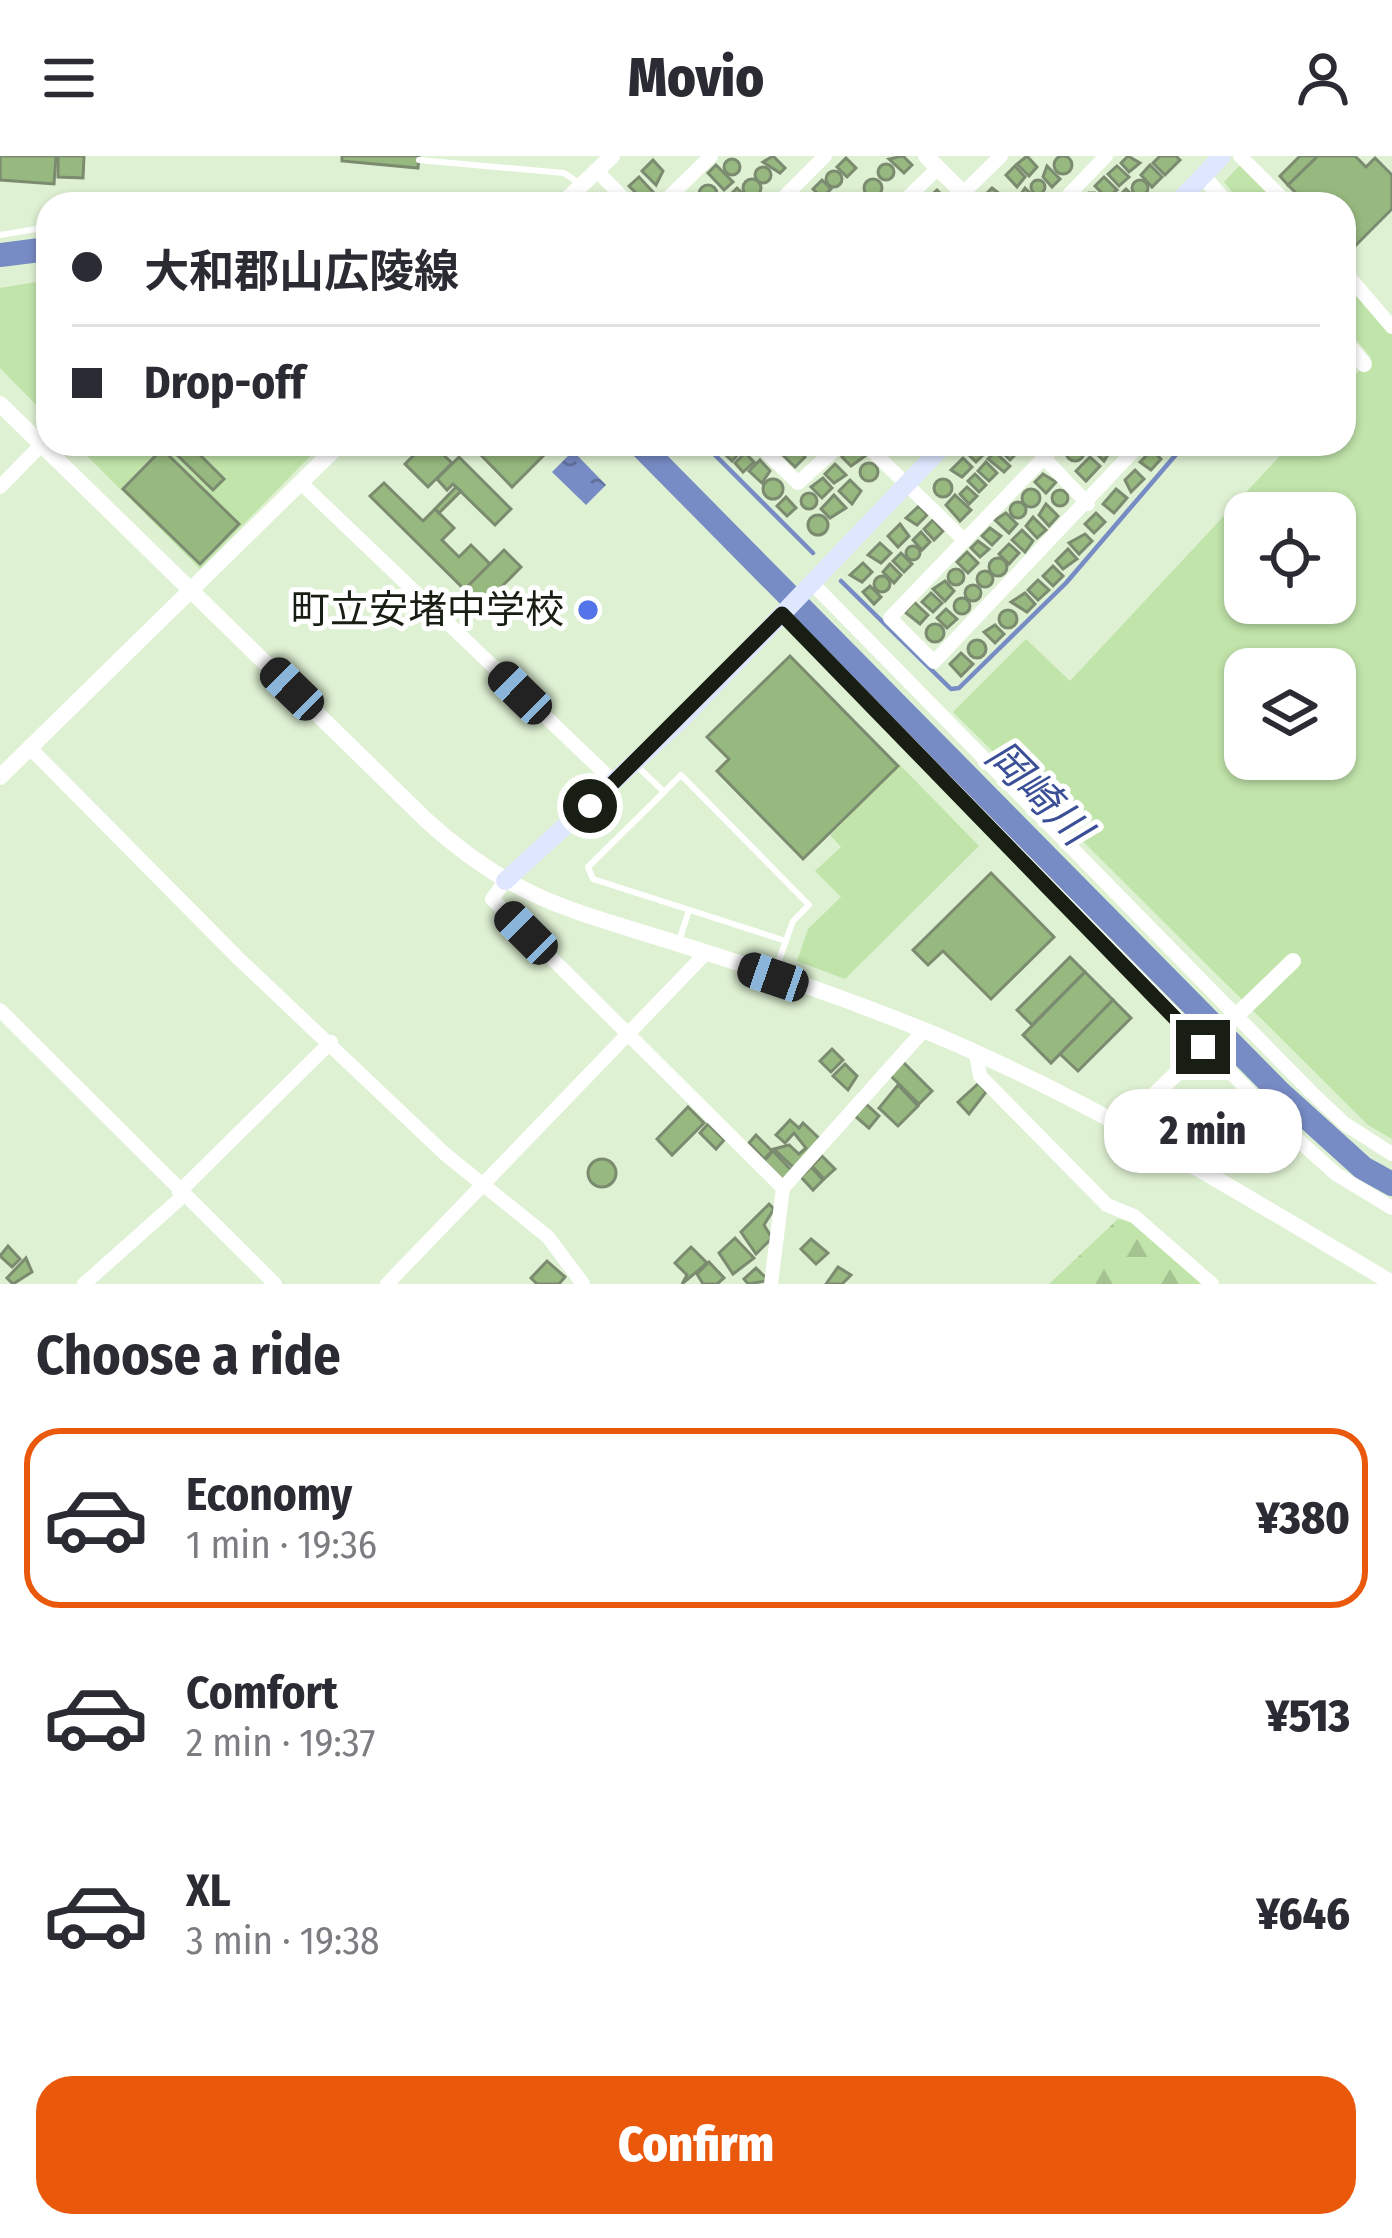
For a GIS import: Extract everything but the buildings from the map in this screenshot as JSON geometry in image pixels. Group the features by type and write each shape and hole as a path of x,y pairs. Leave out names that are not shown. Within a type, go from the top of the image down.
{"main road":[{"path":"1188,192 1222,156"},
{"path":"505,881 634,764 934,456"}],"street":[{"path":"574,192 612,156"},
{"path":"674,192 711,156"},
{"path":"789,192 825,156"},
{"path":"974,192 1001,156"},
{"path":"1072,192 1106,156"},
{"path":"1240,156 1276,192"},
{"path":"910,192 932,162 962,192"},
{"path":"597,171 617,192"},
{"path":"1203,176 1217,192"},
{"path":"1356,285 1392,326"},
{"path":"1356,355 1364,364"},
{"path":"0,404 36,442"},
{"path":"0,487 36,450"},
{"path":"50,456 439,831 505,881 560,910 706,953 924,1030 1129,1128 1392,1283"},
{"path":"0,777 328,456"},
{"path":"770,456 798,483 828,456"},
{"path":"878,456 963,539"},
{"path":"1088,504 1044,458 890,618 934,662 1088,504 1130,456"},
{"path":"301,483 614,783"},
{"path":"812,583 1345,1124 1392,1154"},
{"path":"782,614 1203,1047 1336,1174 1392,1208"},
{"path":"29,747 239,959 445,1154 548,1237 583,1284"},
{"path":"505,881 492,899 783,1188"},
{"path":"386,1284 706,953"},
{"path":"1129,1128 1203,1047 1293,961"},
{"path":"0,1010 275,1284"},
{"path":"774,1283 783,1188 924,1030"},
{"path":"84,1284 331,1042"},
{"path":"976,1054 980,1076 1107,1205 1134,1216 1211,1284"}],"lane":[{"path":"419,160 564,173 581,185"},
{"path":"0,235 36,229"},
{"path":"634,764 664,792"},
{"path":"773,977 794,921 809,904 681,775 588,867 593,879 786,940"},
{"path":"678,944 689,910"}],"green space":[{"path":"1241,164 1266,192 1232,192 1224,182"},
{"path":"36,282 36,405 0,368 0,288"},
{"path":"1356,291 1392,331 1392,1139 1368,1125 953,712 1026,639 1070,681 1224,516 1224,624 1356,624 1356,492 1246,492 1280,456 1356,456 1356,374 1371,358 1356,340"},
{"path":"87,456 310,456 200,569"},
{"path":"900,765 979,846 845,979 797,961 808,929 841,897 815,871 841,847 830,835"},
{"path":"1118,1219 1134,1223 1203,1284 1049,1284"}],"water":[{"path":"568,456 578,456 606,485 586,505 552,472"}],"waterway":[{"name":"岡崎川","path":"0,255 36,250"},
{"name":"岡崎川","path":"651,456 1280,1093 1363,1168 1392,1184"},
{"path":"716,456 813,553"},
{"path":"841,581 951,689 959,688 1066,583 1175,456"}],"place":[{"name":"町立安堵中学校","path":"588,610"}],"route":[{"path":"590,806 782,614 1203,1047"}]}
